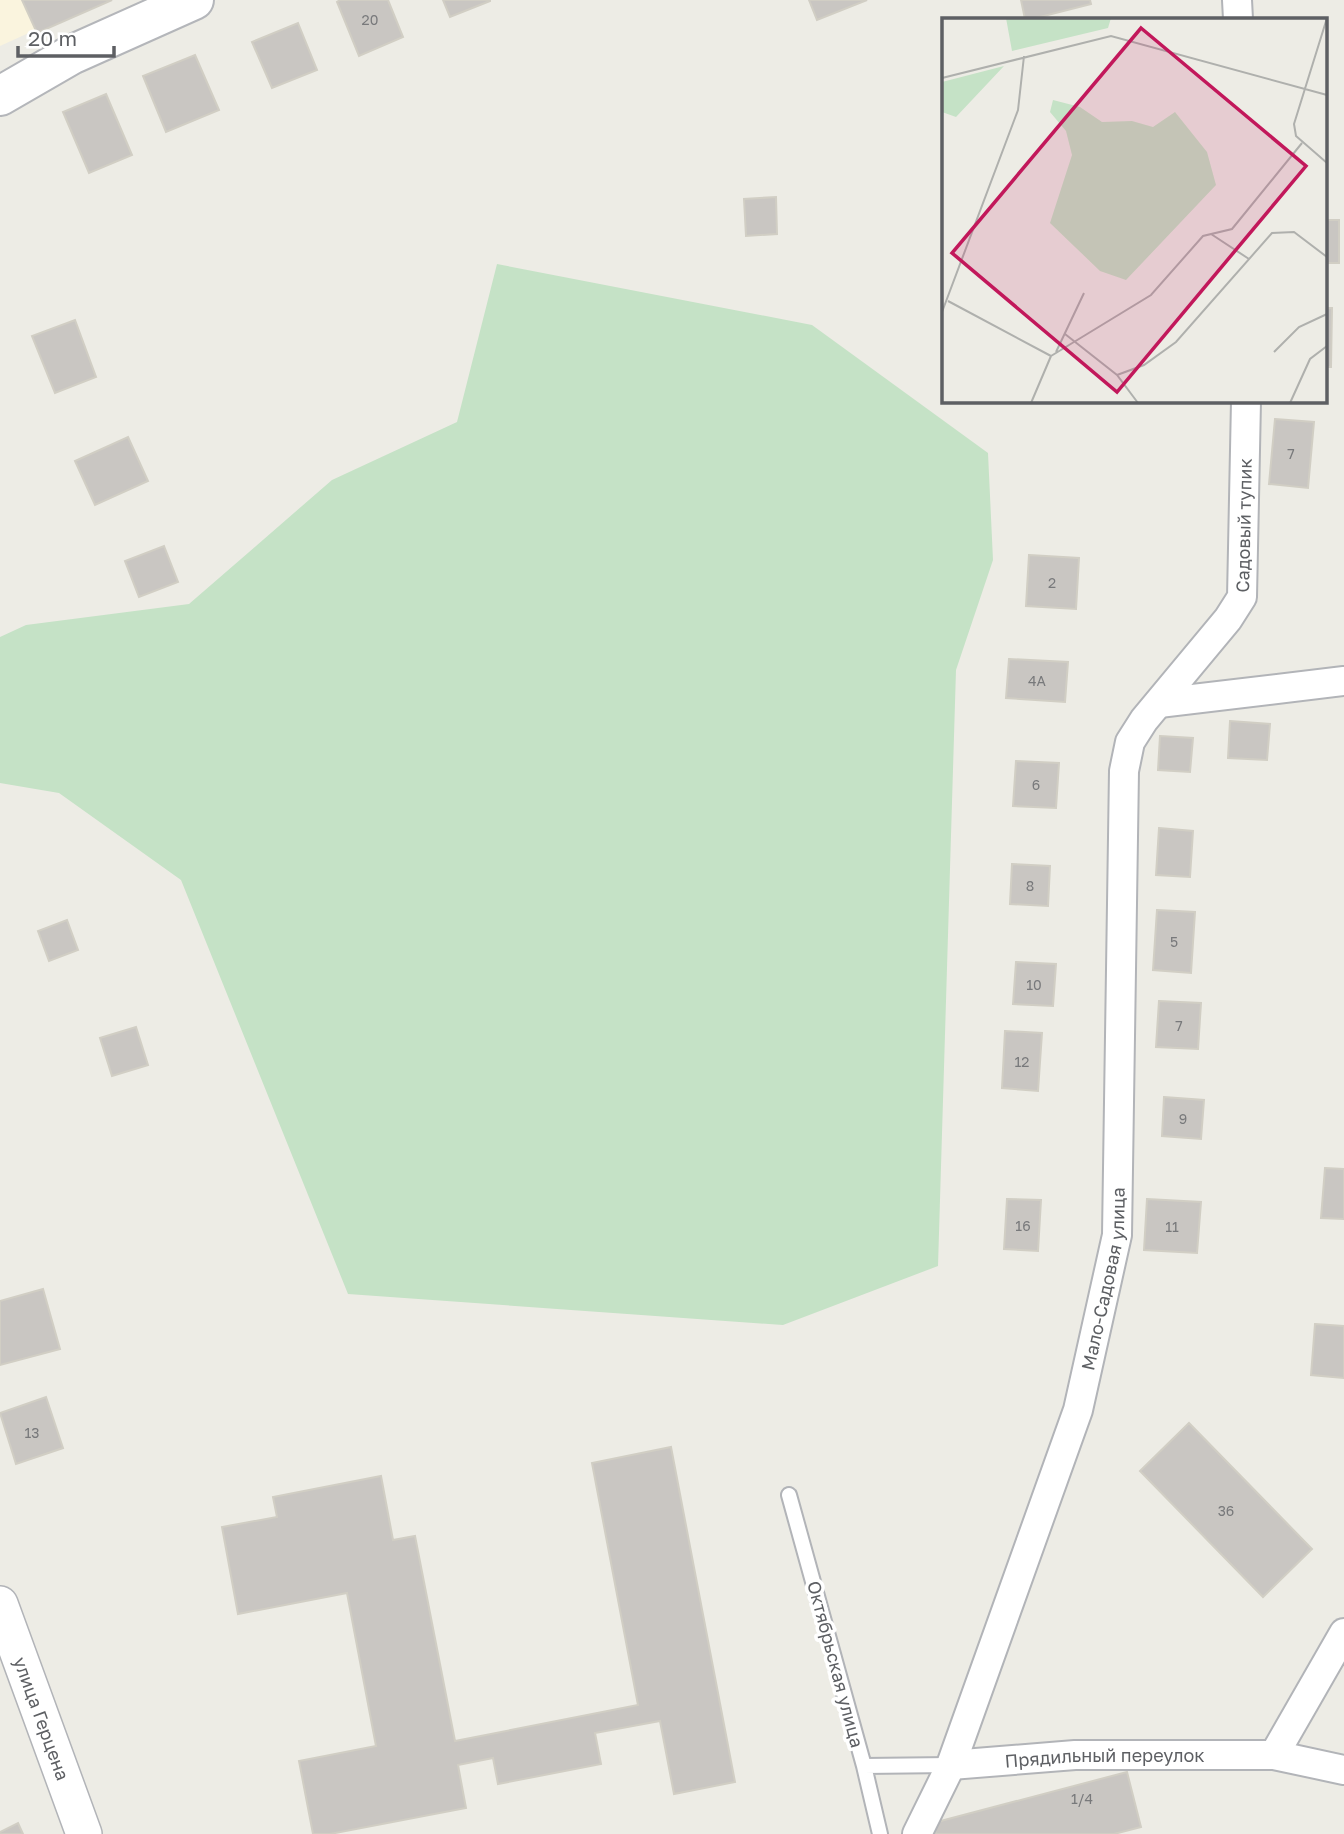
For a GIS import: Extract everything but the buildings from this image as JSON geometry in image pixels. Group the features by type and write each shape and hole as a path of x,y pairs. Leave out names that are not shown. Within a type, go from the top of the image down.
{"main road":[{"path":"0,96 71,54 194,0"}],"street":[{"path":"1237,0 1238,18"},
{"name":"Садовый тупик","path":"1159,703 1228,619 1242,597 1246,402"},
{"path":"1159,703 1344,681"},
{"name":"Мало-Садовая улица","path":"917,1834 951,1765 1078,1410 1118,1235 1124,771 1130,742 1159,703"},
{"name":"улица Герцена","path":"0,1604 84,1834"},
{"path":"1274,1755 1344,1633"},
{"name":"Прядильный переулок","path":"951,1765 1075,1755 1274,1755 1344,1770"}],"lane":[{"name":"Октябрьская улица","path":"789,1495 864,1766 880,1834"},
{"name":"Прядильный переулок","path":"864,1766 951,1765"}],"shaded area":[{"path":"0,0 101,0 0,46"}],"green space":[{"path":"497,264 812,325 988,453 993,560 956,670 938,1266 783,1325 348,1294 181,880 59,793 0,783 0,637 26,625 189,604 332,480 457,422"}]}
